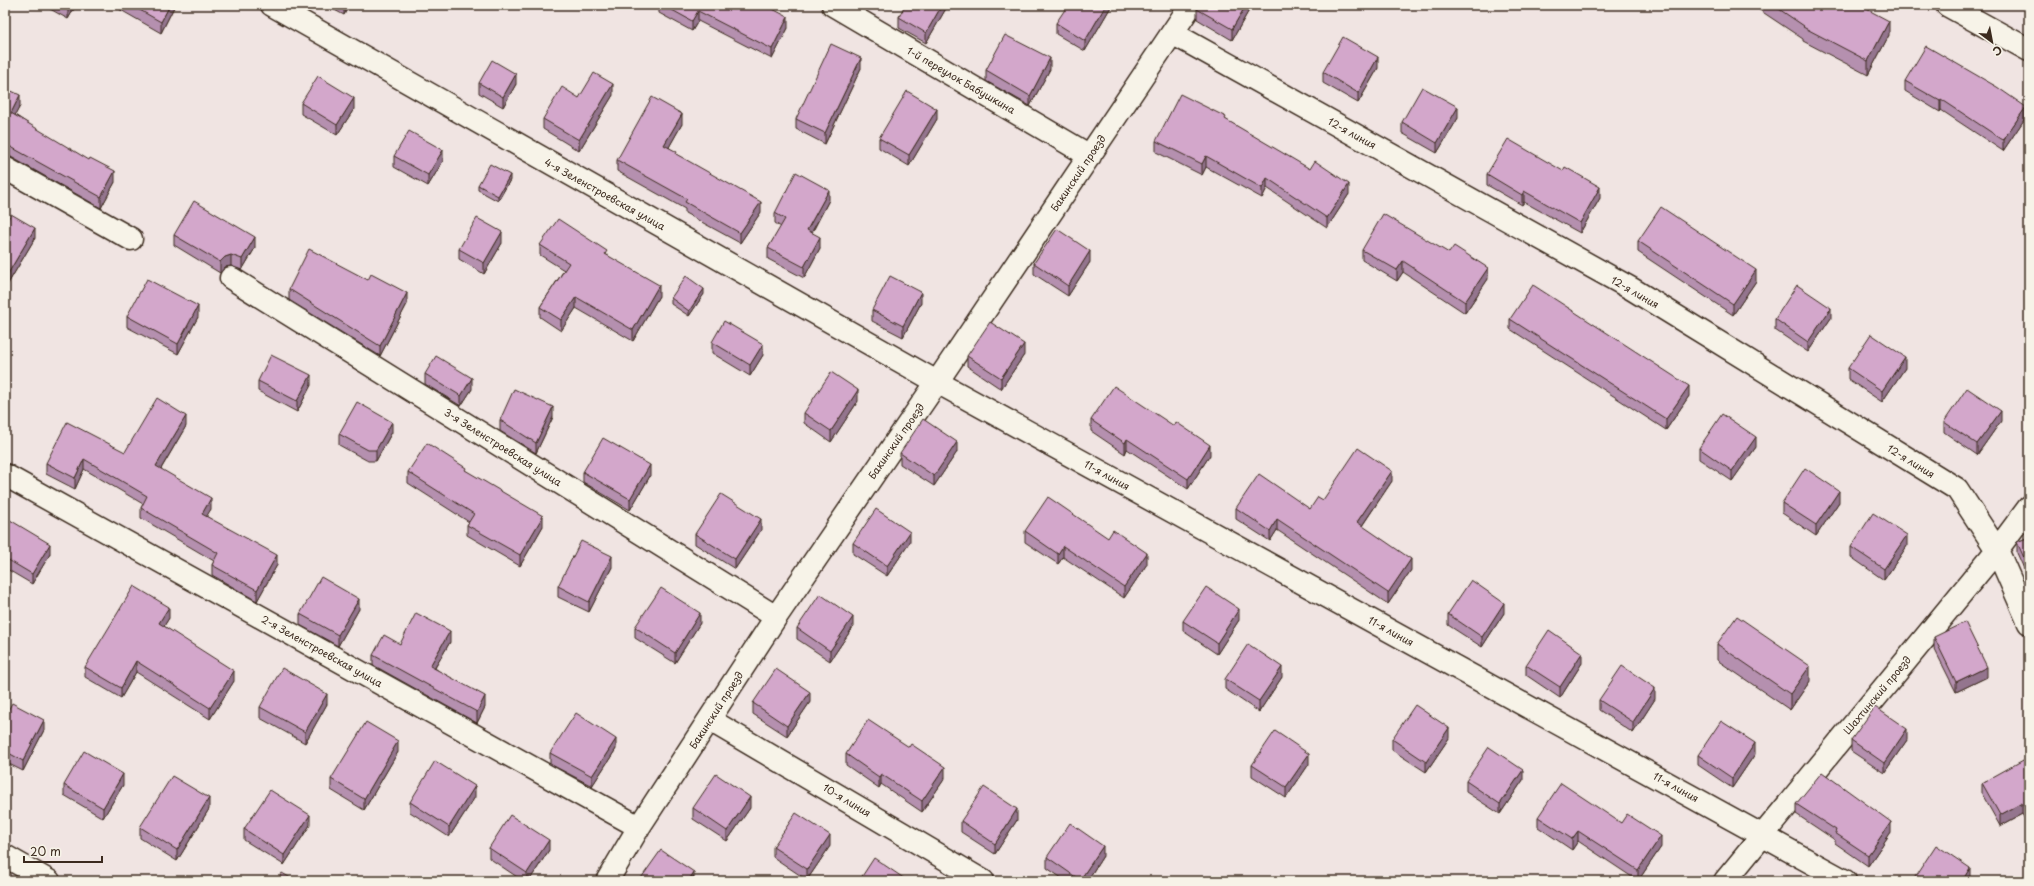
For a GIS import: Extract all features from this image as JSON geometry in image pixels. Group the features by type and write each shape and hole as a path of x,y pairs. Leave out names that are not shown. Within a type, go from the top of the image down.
{"street":[{"name":"4-я Зеленстроевская улица","path":"272,5 937,382"},
{"name":"1-й переулок Бабушкина","path":"833,5 1090,156"},
{"name":"Бакинский проезд","path":"607,881 639,827 776,617 937,382 1191,5"},
{"path":"1947,5 2029,50"},
{"name":"12-я линия","path":"1172,33 1632,289 1957,489 1997,550 2029,623"},
{"path":"5,168 131,239"},
{"name":"3-я Зеленстроевская улица","path":"231,278 776,617"},
{"name":"11-я линия","path":"937,382 1762,834 1845,881"},
{"name":"2-я Зеленстроевская улица","path":"5,475 639,827"},
{"name":"Шахтинский проезд","path":"1724,881 1997,550 2029,508"},
{"name":"10-я линия","path":"710,720 983,881"},
{"path":"5,856 49,881"}],"building":[{"path":"61,5 70,5 68,9"},
{"path":"131,5 170,5 161,22"},
{"path":"663,5 765,5 788,17 772,49 698,11 692,21"},
{"path":"905,5 942,5 926,33 899,17"},
{"path":"1068,5 1106,5 1085,41 1056,23"},
{"path":"1199,5 1246,5 1232,29 1197,9"},
{"path":"1773,5 1859,5 1889,21 1868,61 1803,27 1804,26"},
{"path":"1005,35 1050,58 1030,96 986,70"},
{"path":"1343,37 1378,57 1358,93 1323,72"},
{"path":"831,44 861,58 825,133 796,119"},
{"path":"1926,46 1997,87 2026,107 2003,140 1941,99 1940,101 1905,81"},
{"path":"492,60 516,74 503,97 479,83"},
{"path":"594,73 613,84 579,140 543,119 562,87 579,98"},
{"path":"318,76 354,98 337,125 301,103"},
{"path":"1422,87 1458,107 1437,143 1402,122"},
{"path":"5,88 20,95 11,113 89,160 90,158 115,171 101,197 5,144"},
{"path":"907,91 937,109 909,155 879,138"},
{"path":"1180,94 1226,117 1225,119 1310,169 1315,161 1349,184 1327,218 1267,178 1262,188 1206,156 1202,164 1156,141"},
{"path":"652,97 682,114 664,145 677,152 676,154 761,202 740,233 685,202 687,199 617,160"},
{"path":"409,131 443,150 428,175 394,156"},
{"path":"1508,139 1563,171 1565,167 1600,187 1580,223 1524,191 1522,195 1487,174"},
{"path":"490,164 510,175 498,196 478,185"},
{"path":"796,172 829,190 807,230 820,237 804,267 768,248 785,219 775,213"},
{"path":"194,201 255,237 242,259 231,255 225,257 220,262 174,235"},
{"path":"1661,207 1756,270 1733,304 1638,241"},
{"path":"11,214 35,228 6,277 5,224"},
{"path":"1383,214 1449,253 1454,246 1488,268 1465,302 1403,261 1397,270 1362,250"},
{"path":"477,218 502,232 484,263 459,249"},
{"path":"558,219 607,251 605,254 659,285 633,330 576,297 561,320 540,307 569,263 540,245"},
{"path":"1057,229 1090,251 1068,286 1034,263"},
{"path":"309,249 368,280 371,274 407,293 380,346 289,289"},
{"path":"686,276 704,289 689,311 671,298"},
{"path":"890,276 921,292 903,326 872,310"},
{"path":"147,279 198,306 178,344 127,316"},
{"path":"1533,285 1689,386 1666,419 1510,319"},
{"path":"1797,285 1831,308 1808,342 1775,319"},
{"path":"724,321 763,344 750,365 712,342"},
{"path":"990,322 1024,344 1001,378 967,356"},
{"path":"1871,334 1905,357 1882,391 1848,368"},
{"path":"271,355 311,375 297,401 258,381"},
{"path":"436,356 472,378 461,396 425,374"},
{"path":"831,372 858,390 831,431 804,413"},
{"path":"1114,386 1174,426 1176,422 1210,445 1188,479 1127,439 1125,443 1091,420"},
{"path":"1967,388 2001,411 1977,444 1944,422"},
{"path":"514,389 553,407 536,443 500,420"},
{"path":"157,398 186,416 156,466 211,498 202,514 277,555 257,590 212,565 218,553 141,508 147,496 84,459 75,478 46,463 67,422 125,452"},
{"path":"357,402 392,422 376,450 368,450 339,434"},
{"path":"1722,414 1756,437 1732,471 1699,448"},
{"path":"923,419 957,442 934,476 900,453"},
{"path":"603,438 650,465 630,499 583,472"},
{"path":"427,443 466,468 465,470 543,516 520,555 467,525 474,514 408,472"},
{"path":"1358,448 1392,471 1357,522 1411,559 1388,593 1277,519 1270,531 1236,508 1259,474 1310,509 1318,497 1323,500"},
{"path":"1805,468 1839,491 1816,525 1782,503"},
{"path":"721,494 761,519 735,559 695,534"},
{"path":"1048,497 1108,538 1113,530 1147,553 1124,587 1063,546 1058,554 1025,531"},
{"path":"876,509 910,532 887,566 853,543"},
{"path":"1873,513 1907,535 1884,569 1851,547"},
{"path":"10,520 50,544 32,574 5,558 5,529"},
{"path":"2029,537 2029,569 2017,542"},
{"path":"581,541 612,556 589,602 558,586"},
{"path":"321,577 359,599 338,635 300,614"},
{"path":"1471,580 1504,603 1482,637 1448,614"},
{"path":"134,586 169,607 159,623 234,671 210,708 136,661 121,688 85,667"},
{"path":"1206,587 1239,609 1217,643 1183,621"},
{"path":"661,588 700,613 675,653 635,627"},
{"path":"820,594 853,617 830,651 797,628"},
{"path":"416,613 450,631 430,666 485,696 477,712 373,655 384,635 400,644"},
{"path":"1737,616 1810,666 1790,694 1717,644"},
{"path":"1965,622 1987,667 1956,682 1934,637"},
{"path":"1549,630 1582,653 1560,687 1526,665"},
{"path":"1248,644 1282,667 1259,701 1225,679"},
{"path":"1622,666 1655,688 1633,722 1599,700"},
{"path":"282,668 327,694 305,732 260,707"},
{"path":"776,669 810,692 787,726 753,703"},
{"path":"12,703 44,720 23,761 5,751 5,716"},
{"path":"1415,705 1449,728 1426,762 1392,739"},
{"path":"1875,707 1907,729 1884,763 1851,740"},
{"path":"576,713 616,739 592,776 550,753"},
{"path":"868,720 909,747 911,744 945,767 922,801 881,774 879,777 846,754"},
{"path":"1721,721 1755,743 1732,778 1698,755"},
{"path":"366,722 398,741 364,799 331,779"},
{"path":"1275,731 1309,754 1286,787 1252,765"},
{"path":"1489,747 1523,770 1500,804 1466,781"},
{"path":"84,751 123,774 103,808 64,785"},
{"path":"2025,759 2029,767 2029,816 2022,803 2000,815 1982,783"},
{"path":"435,761 475,786 449,827 410,802"},
{"path":"1822,772 1891,822 1868,855 1835,833 1836,830 1796,804"},
{"path":"716,774 750,797 727,831 693,808"},
{"path":"172,776 209,798 177,850 140,827"},
{"path":"1561,783 1621,823 1627,814 1661,836 1638,870 1578,831 1572,839 1538,817"},
{"path":"984,787 1017,809 995,844 961,821"},
{"path":"270,790 310,815 284,855 244,829"},
{"path":"796,813 830,835 807,869 773,847"},
{"path":"510,815 549,840 527,873 489,848"},
{"path":"1070,823 1103,846 1080,880 1047,857"},
{"path":"1936,845 1970,868 1962,881 1913,880"},
{"path":"661,850 694,872 688,881 639,881"},
{"path":"874,858 908,881 859,881"},
{"path":"282,873 296,881 277,881"},
{"path":"1752,875 1762,881 1748,881"}]}
